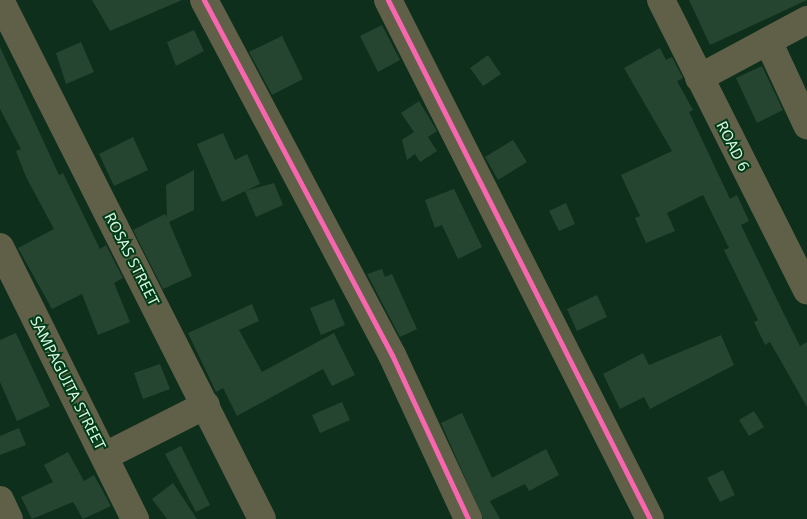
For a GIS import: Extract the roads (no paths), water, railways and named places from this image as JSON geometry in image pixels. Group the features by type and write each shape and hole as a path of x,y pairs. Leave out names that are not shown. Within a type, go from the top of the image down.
{"street":[{"name":"ROSAS STREET","path":"0,0 262,519"},
{"path":"204,0 392,355 468,519"},
{"path":"388,0 650,519"},
{"name":"ROAD 6","path":"661,0 807,290"},
{"path":"699,78 807,20"},
{"path":"768,41 807,125"},
{"name":"SAMPAGUITA STREET","path":"0,247 135,519"},
{"path":"105,456 206,405"},
{"path":"0,500 9,519"}]}
